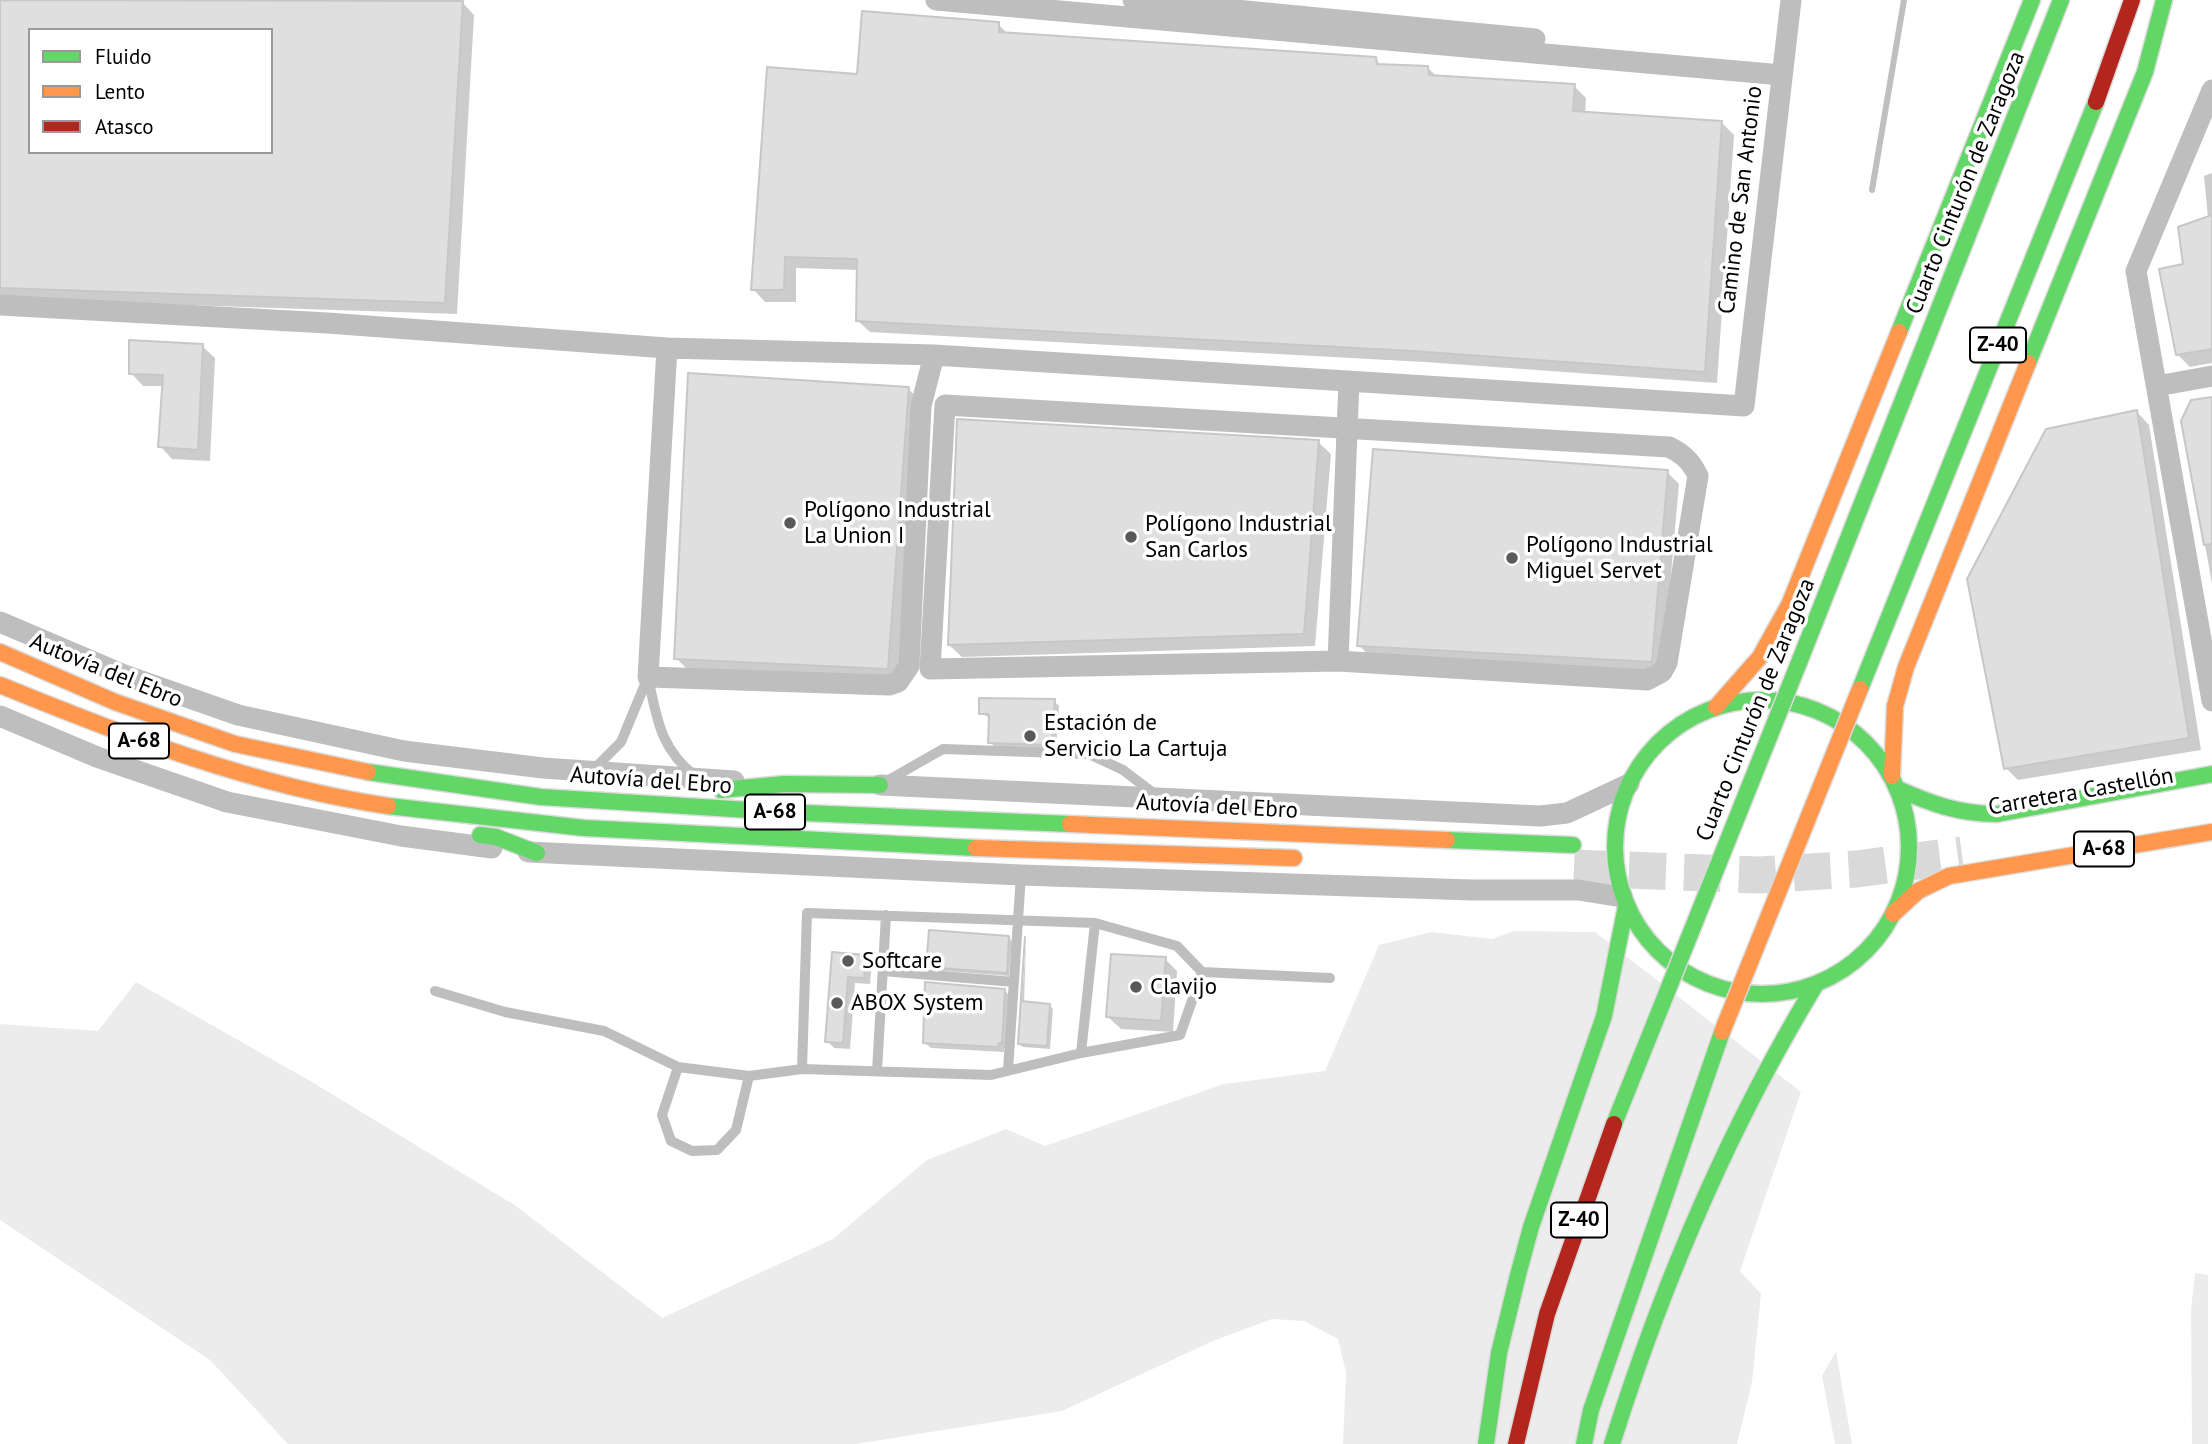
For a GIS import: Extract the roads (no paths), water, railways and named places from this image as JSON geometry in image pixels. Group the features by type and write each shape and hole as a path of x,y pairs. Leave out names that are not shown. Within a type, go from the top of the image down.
{"highway":[{"path":"1716,707 1760,657 1788,604 2032,0"},
{"name":"Cuarto Cinturón de Zaragoza","path":"1516,1444 1547,1314 1623,1100 2061,0"},
{"name":"Z-40","path":"1584,1444 1591,1410 1722,1032 2104,83 2132,0"},
{"path":"1624,902 1656,950 1678,968 1703,982 1731,991 1759,994 1788,991 1815,984 1860,956 1893,914 1903,889 1909,852 1906,814 1895,782 1895,706 1906,667 2145,72 2164,0"},
{"name":"Autovía del Ebro","path":"0,652 115,702 234,744 403,779 541,797 781,812 1573,845"},
{"name":"Autovía del Ebro","path":"0,685 174,753 282,785 402,808 539,825 862,844 1308,859"},
{"path":"1486,1444 1499,1353 1531,1227 1604,1016 1624,902 1615,851 1616,826 1629,784 1644,758 1664,737 1689,719 1716,707 1766,699 1815,709 1857,734 1895,782 1943,809 1969,814 2042,808 2212,774"},
{"path":"608,801 784,784 880,785"},
{"path":"282,785 312,806 400,824 496,837 537,853"},
{"name":"Carretera Castellón","path":"1998,830 2145,803"},
{"name":"A-68","path":"1893,914 1918,891 1950,876 2212,832"},
{"path":"1612,1444 1661,1302 1723,1150 1783,1034 1815,984"}],"street":[{"path":"936,0 1782,75"},
{"path":"1133,0 1701,55 1743,72"},
{"name":"Camino de San Antonio","path":"1349,381 1744,406 1791,0"},
{"path":"2212,90 2136,271 2212,701"},
{"path":"0,305 327,323 667,348 934,355 1349,381 1338,661"},
{"path":"667,348 649,677 889,685 905,675 909,666 921,406 934,355"},
{"path":"934,355 945,405 930,668 1338,661 1654,678 1667,663 1698,475 1693,464 1683,454 1669,447 945,405"},
{"path":"2157,386 2212,376"},
{"path":"0,622 124,675 238,715 404,751 544,768 784,784"},
{"path":"0,716 97,757 227,802 401,836 537,853 1021,875 1578,890 1624,902"},
{"path":"880,785 1540,816 1567,813 1629,784"}],"lane":[{"path":"591,771 621,742 649,677"},
{"path":"649,677 655,713 670,753 697,778"},
{"path":"880,785 943,749 1070,753 1104,759 1158,797"},
{"path":"1008,1070 1021,875"},
{"path":"802,1069 807,912 1095,923 1177,946 1202,972 1330,978"},
{"path":"877,1071 886,915"},
{"path":"1081,1053 1095,923"},
{"path":"883,971 1014,982"},
{"path":"435,990 505,1012 604,1031 678,1067 749,1076 802,1069 991,1074 1081,1053 1180,1035 1202,972"},
{"path":"678,1067 662,1115 671,1141 692,1151 717,1150 736,1130 749,1076"}],"waterway":[{"path":"1872,190 1904,0"}],"tunnel":[{"path":"1574,868 1759,875 1857,869 1962,855"}],"place":[{"name":"Polígono Industrial La Union I","path":"790,523"},
{"name":"Polígono Industrial San Carlos","path":"1131,537"},
{"name":"Polígono Industrial Miguel Servet","path":"1512,558"},
{"name":"Estación de Servicio La Cartuja","path":"1030,736"},
{"name":"Softcare","path":"848,961"},
{"name":"Clavijo","path":"1136,987"},
{"name":"ABOX System","path":"837,1003"}]}
